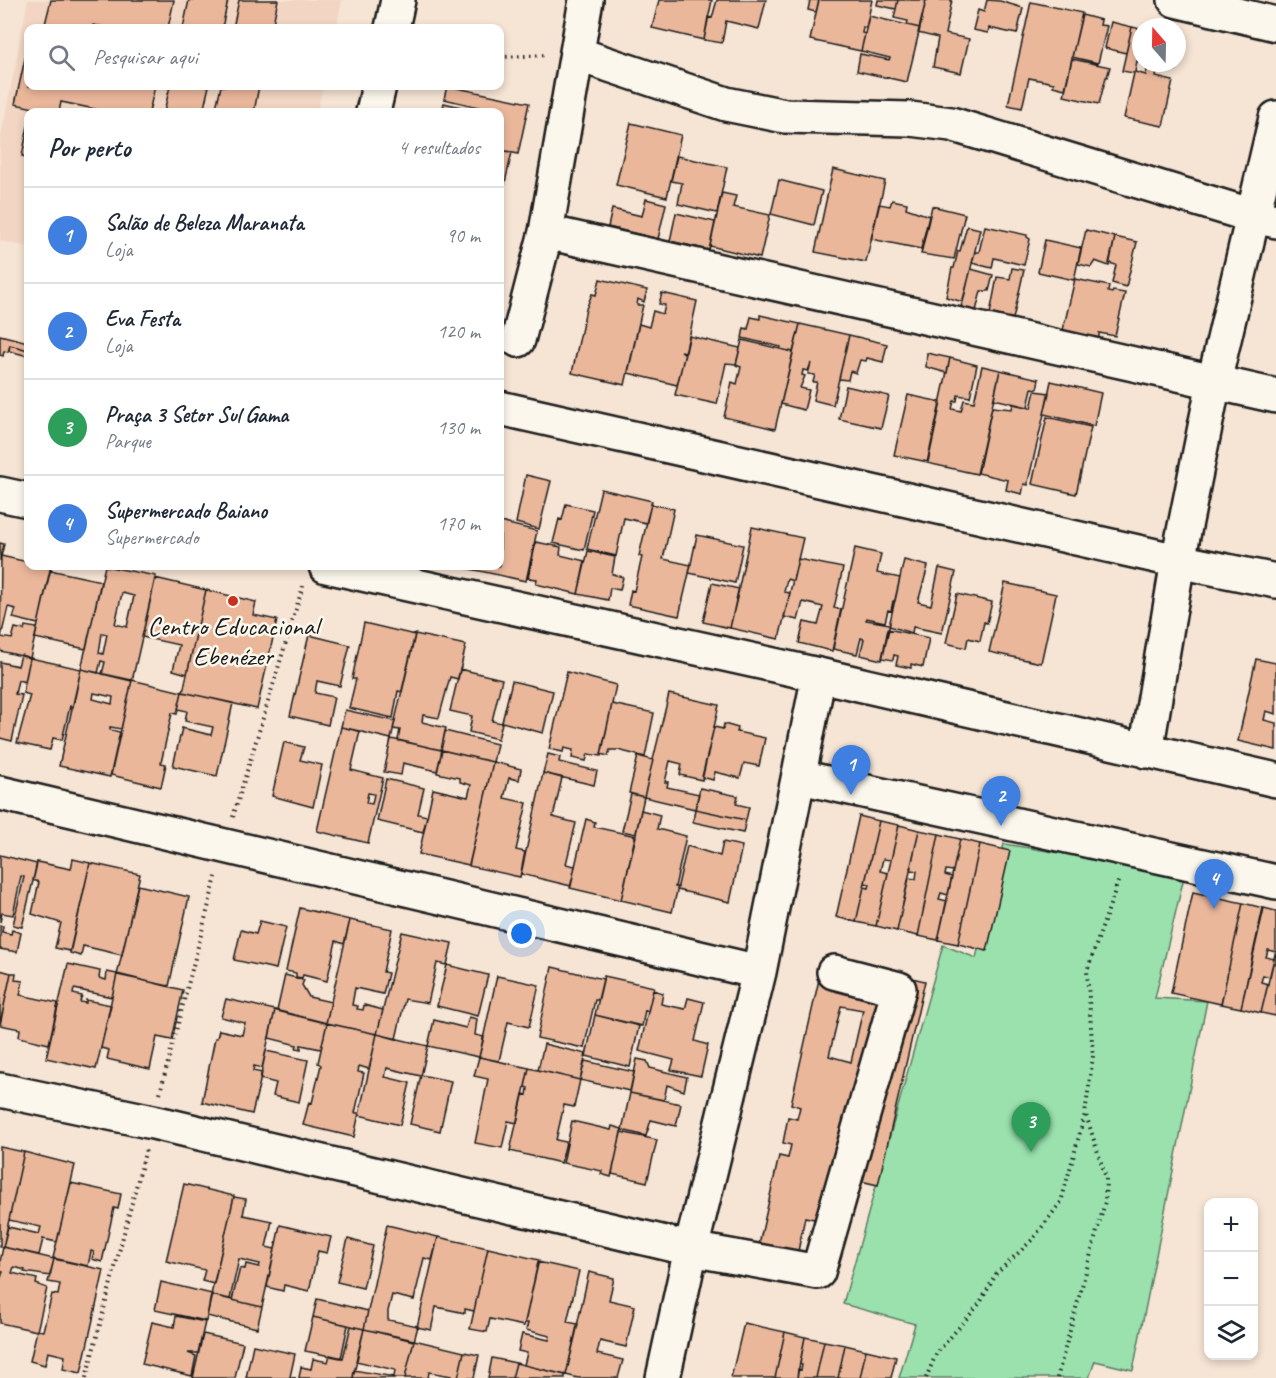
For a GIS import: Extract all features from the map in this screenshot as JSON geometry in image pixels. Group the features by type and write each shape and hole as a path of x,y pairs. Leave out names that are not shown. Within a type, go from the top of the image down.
{"street":[{"path":"393,24 398,0"},
{"path":"518,340 546,232 586,0"},
{"path":"1175,0 1276,24"},
{"path":"578,54 726,104 785,116 910,119 951,124 1264,219"},
{"path":"374,108 378,90"},
{"path":"1146,751 1178,561 1214,382 1264,219 1276,118"},
{"path":"546,232 1276,396"},
{"path":"504,409 1178,561 1276,581"},
{"path":"0,494 24,500"},
{"path":"316,571 819,675 1276,780"},
{"path":"663,1378 691,1249 759,972 819,675"},
{"path":"800,777 1276,882"},
{"path":"0,793 759,972"},
{"path":"0,1090 153,1122 691,1249 818,1272 899,989 834,972"}],"path":[{"path":"504,57 578,54"},
{"path":"86,1378 225,845 316,571"},
{"path":"926,1378 936,1354 980,1303 996,1274 1033,1239 1061,1202 1085,1114 1094,1056 1087,971 1128,849"},
{"path":"1057,1378 1105,1202 1106,1178 1085,1114"}],"shaded area":[{"path":"28,0 342,0 337,24 24,24 24,90 322,90 318,108 24,108 24,246 0,241 0,142"}],"green space":[{"path":"1004,844 1185,873 1155,998 1207,1001 1133,1370 1095,1361 1089,1378 899,1378 915,1324 843,1304 943,945 976,958"}],"building":[{"path":"51,0 174,0 169,24 45,24"},
{"path":"189,0 228,0 223,24 184,24"},
{"path":"239,0 278,0 273,24 234,24"},
{"path":"659,0 712,0 704,40 652,28"},
{"path":"717,0 766,0 759,29 726,21 722,43 704,40 708,17 712,18"},
{"path":"810,0 819,0 816,12 808,10"},
{"path":"819,0 872,0 866,28 863,27 862,33 865,34 861,51 810,40"},
{"path":"878,0 898,0 896,9 877,5"},
{"path":"898,0 926,0 920,28 907,25 908,21 894,18"},
{"path":"926,0 952,0 945,34 969,39 961,73 933,67 938,38 918,33"},
{"path":"987,0 1000,1 1023,8 1017,34 989,28 988,33 973,30 978,10 984,12"},
{"path":"1031,2 1082,13 1065,89 1053,86 1054,83 1029,78 1022,108 1008,105"},
{"path":"1082,15 1101,20 1100,25 1107,26 1098,63 1072,57"},
{"path":"869,16 920,28 907,82 857,71 860,54 889,60 890,58 861,51"},
{"path":"1111,22 1132,27 1126,53 1105,48"},
{"path":"1132,27 1132,72 1146,75 1146,72 1157,72 1156,77 1173,81 1163,126 1124,118 1134,73 1122,71"},
{"path":"1072,59 1110,67 1099,104 1064,96"},
{"path":"24,63 24,90 154,90 150,108 90,108 61,102 60,108 34,108 15,104"},
{"path":"169,90 208,90 204,108 165,108"},
{"path":"220,90 258,90 255,108 216,108"},
{"path":"446,90 466,90 529,103 518,154 504,151 504,108 483,108 444,99"},
{"path":"444,103 465,108 443,108"},
{"path":"631,123 681,135 667,197 616,185"},
{"path":"504,151 512,152 504,187"},
{"path":"677,156 727,167 717,213 678,204 682,183 671,181"},
{"path":"833,169 885,181 866,262 815,252"},
{"path":"779,180 822,191 814,225 771,214"},
{"path":"722,193 736,196 733,207 770,215 760,258 710,246"},
{"path":"646,199 666,204 658,239 608,227 612,209 642,216"},
{"path":"892,200 907,203 906,208 929,216 921,249 871,239 879,204 890,206"},
{"path":"932,206 965,214 954,259 921,254"},
{"path":"676,213 715,222 709,250 670,241"},
{"path":"967,226 980,229 963,302 946,297 952,268 954,268"},
{"path":"985,226 1027,235 1030,239 1024,265 994,258 992,268 972,263 975,252 979,252"},
{"path":"1086,230 1115,237 1109,266 1095,261 1091,267 1078,264"},
{"path":"1115,237 1137,242 1126,287 1112,283 1116,265 1109,263"},
{"path":"1045,240 1081,248 1074,280 1038,272"},
{"path":"1012,268 1024,270 1013,319 990,314 997,277 1010,279"},
{"path":"971,269 993,275 989,291 981,291 976,311 961,307"},
{"path":"600,279 647,290 644,302 638,299 637,305 643,305 625,385 572,373 586,309 592,294 596,295"},
{"path":"1075,279 1109,286 1108,292 1125,293 1115,336 1099,333 1099,339 1063,330"},
{"path":"662,293 697,301 686,352 681,351 685,354 677,385 628,373 639,324 649,327 653,311 663,314 665,305 659,304"},
{"path":"760,315 800,324 793,352 742,338 744,328 748,329 751,317 760,319"},
{"path":"800,324 849,335 833,405 813,400 817,382 813,382 815,375 808,374 811,363 808,371 803,370 802,375 805,376 800,388 809,390 804,410 781,404"},
{"path":"0,335 24,341 24,349 10,345 8,352 4,351 3,356 0,355"},
{"path":"849,335 887,344 883,362 867,358 866,361 860,360 856,373 850,371 848,380 839,379"},
{"path":"689,336 740,348 736,364 726,363 717,404 675,395"},
{"path":"742,340 793,352 775,429 724,417 732,382 737,384 741,367 736,365"},
{"path":"10,345 24,349 24,355 9,351"},
{"path":"927,353 950,358 947,373 926,367"},
{"path":"950,358 977,365 970,397 958,395 952,409 961,411 964,400 974,402 982,366 1000,370 977,474 927,463"},
{"path":"1000,370 1039,379 1037,389 1032,388 1028,407 994,399"},
{"path":"1051,381 1101,393 1094,426 1044,414"},
{"path":"846,386 889,396 881,428 839,419"},
{"path":"1035,391 1049,393 1028,485 1024,484 1022,494 1006,490 1008,480 978,473 992,407 1012,409 1013,404 1031,408"},
{"path":"908,395 941,402 928,462 894,455"},
{"path":"1047,417 1091,427 1076,494 1032,484"},
{"path":"526,475 551,481 539,529 516,523"},
{"path":"601,489 652,501 646,523 624,518 616,556 587,549"},
{"path":"566,504 593,510 584,550 553,543 559,519 562,520"},
{"path":"651,504 674,509 663,559 691,565 679,616 628,605 631,590 634,591 642,557 639,556"},
{"path":"504,523 537,531 526,581 475,570 504,570"},
{"path":"752,527 803,538 793,581 787,579 784,592 790,593 779,639 730,628"},
{"path":"697,535 743,545 735,583 689,573"},
{"path":"536,542 561,547 560,555 585,561 578,594 536,584 537,579 528,578"},
{"path":"0,543 4,544 0,561"},
{"path":"855,548 881,554 877,573 900,578 895,601 893,601 891,611 888,610 885,622 867,618 866,620 890,624 882,660 860,655 864,639 861,638 857,654 833,649"},
{"path":"588,551 615,557 612,574 623,577 620,590 610,588 608,600 578,594"},
{"path":"1,556 24,561 24,570 51,570 38,624 13,618 16,609 8,607 1,637 12,639 15,628 24,630 25,626 37,628 30,658 0,651"},
{"path":"798,559 843,568 834,608 841,609 832,651 799,643 804,622 818,625 823,607 803,602 798,620 784,617"},
{"path":"904,560 928,566 918,602 931,605 939,568 956,572 942,633 913,627 912,633 889,626"},
{"path":"50,570 101,581 86,649 35,638"},
{"path":"104,570 125,570 156,576 132,681 102,674 105,662 101,661 98,673 81,669","holes":["122,593 134,596 127,627 115,624","102,633 107,634 103,654 99,653"]},
{"path":"155,578 206,590 187,674 173,670 179,645 142,637"},
{"path":"712,583 739,589 730,628 703,622"},
{"path":"1005,583 1056,594 1041,663 989,652"},
{"path":"206,590 256,602 253,615 277,620 257,709 183,692"},
{"path":"957,594 992,602 980,641 968,638 966,648 946,643"},
{"path":"364,623 415,635 402,692 398,691 393,718 349,708 356,679 352,679"},
{"path":"888,629 929,638 923,667 911,664 911,668 896,665 898,656 894,655 893,660 882,658"},
{"path":"415,634 466,645 458,679 450,677 439,718 423,715 422,722 446,728 441,750 398,740 400,730 393,729"},
{"path":"309,635 350,645 340,686 317,681 315,693 334,697 328,725 290,716"},
{"path":"21,655 30,658 25,682 18,680 15,694 22,695 12,741 0,738 0,662 18,666"},
{"path":"30,658 81,669 73,707 70,706 62,740 53,738 50,750 17,743 30,695 23,693"},
{"path":"1256,659 1276,663 1276,714 1266,711 1264,720 1276,723 1276,750 1238,741"},
{"path":"81,669 132,680 121,729 110,727 110,730 120,732 110,777 59,766","holes":["94,693 113,697 112,704 93,699"]},
{"path":"460,669 502,679 492,721 502,723 498,739 469,732 472,716 450,711"},
{"path":"567,672 616,685 601,756 588,754 586,761 572,758 573,750 564,748 563,752 549,749"},
{"path":"132,680 182,692 177,714 172,713 161,763 166,764 161,787 111,775"},
{"path":"512,681 553,691 543,733 502,722"},
{"path":"182,692 233,703 217,776 173,766 182,728 211,735 213,727 185,721 187,711 178,709"},
{"path":"669,694 719,705 702,780 680,775 682,764 670,761 665,782 668,782 667,787 699,794 695,809 644,797"},
{"path":"612,704 654,713 645,757 618,750 610,750 608,756 601,754"},
{"path":"345,710 395,721 391,739 341,727"},
{"path":"724,724 738,728 737,732 765,738 759,766 744,763 740,778 715,772 713,780 702,777 714,727 723,729"},
{"path":"341,727 360,731 351,770 383,778 368,843 317,831","holes":["368,793 374,794 372,804 366,803"]},
{"path":"445,731 497,744 493,762 441,750"},
{"path":"391,739 442,750 437,771 403,763 401,775 384,772"},
{"path":"284,742 304,747 300,760 322,765 313,807 272,796"},
{"path":"442,750 493,762 469,865 419,854 433,789 468,797 471,785 460,782 460,778 437,773"},
{"path":"548,754 560,757 559,762 597,771 594,785 543,773"},
{"path":"638,756 653,760 644,797 629,793"},
{"path":"493,762 521,769 519,780 509,778 504,798 527,803 516,850 525,852 520,877 469,866"},
{"path":"543,773 562,778 553,817 576,823 566,864 575,866 571,886 521,874"},
{"path":"386,779 424,788 418,814 427,816 423,832 377,821"},
{"path":"700,788 738,796 736,804 749,807 746,820 695,809"},
{"path":"631,794 644,797 636,834 622,831"},
{"path":"695,809 746,820 743,833 693,822"},
{"path":"641,810 660,815 657,829 686,836 672,912 621,900"},
{"path":"859,816 879,821 856,922 836,917"},
{"path":"586,819 595,822 594,827 636,836 621,900 570,888"},
{"path":"879,821 899,825 891,860 883,859 880,871 888,873 876,926 856,922 864,887 869,888 870,884 865,883"},
{"path":"899,825 919,830 897,931 876,926"},
{"path":"919,830 939,834 918,936 897,931 909,878 916,879 917,871 910,870"},
{"path":"939,834 960,839 953,871 946,870 945,875 952,877 948,895 941,893 939,899 947,901 938,940 918,936"},
{"path":"960,839 980,844 958,944 938,940"},
{"path":"723,842 742,846 730,902 677,890 687,846 720,856"},
{"path":"980,844 1010,851 987,951 958,944"},
{"path":"0,855 37,864 22,927 13,925 24,877 21,876 13,915 2,913 0,922"},
{"path":"73,859 90,863 70,951 55,948 61,923 32,914 39,882 33,880 37,862 71,869"},
{"path":"90,863 140,874 122,955 83,946 81,956 70,953"},
{"path":"138,885 189,897 169,986 117,975"},
{"path":"1193,892 1243,903 1221,1004 1171,993"},
{"path":"1243,903 1263,908 1241,1008 1221,1004"},
{"path":"300,908 350,920 344,944 336,941 327,981 303,975 302,978 296,977 296,973 286,971"},
{"path":"1264,908 1276,911 1276,952 1268,950 1266,957 1274,959 1270,977 1263,975 1261,982 1268,984 1261,1013 1241,1008"},
{"path":"350,920 392,929 383,972 388,973 383,994 355,988 352,1005 363,1010 364,1005 383,1010 377,1034 326,1023"},
{"path":"260,921 286,927 276,969 234,960 241,930 256,934"},
{"path":"0,926 3,926 2,932 11,934 12,930 21,933 17,952 0,949"},
{"path":"402,932 452,943 447,965 437,963 428,1003 405,999 396,1039 377,1034"},
{"path":"1276,950 1276,1016 1261,1013"},
{"path":"824,957 925,981 878,1185 843,1177 832,1223 805,1217 795,1266 756,1258 779,1156 788,1158 791,1145 783,1143 788,1117 797,1119 800,1107 791,1104","holes":["841,1006 863,1010 851,1062 829,1056"]},
{"path":"68,964 100,971 99,978 106,980 107,972 117,974 112,997 74,989 73,994 82,996 80,1002 86,1003 86,1000 111,1005 96,1069 46,1058"},
{"path":"447,965 488,975 478,1016 437,1006"},
{"path":"552,967 603,979 598,1000 595,1000 584,1048 537,1038"},
{"path":"0,970 11,973 0,1024"},
{"path":"11,973 16,973 15,980 23,981 20,995 58,1003 49,1044 19,1037 20,1029 0,1025"},
{"path":"117,974 183,990 172,1040 157,1037 150,1069 107,1059 109,1050 101,1048"},
{"path":"285,975 304,980 302,985 309,997 331,1002 326,1023 277,1011"},
{"path":"497,976 539,985 529,1027 508,1022 499,1061 479,1057"},
{"path":"604,976 654,987 648,1011 645,1010 642,1026 595,1015"},
{"path":"653,990 663,993 661,1004 685,1009 688,998 704,1002 695,1041 708,1045 701,1076 671,1070 674,1060 639,1051"},
{"path":"226,999 275,1010 262,1068 254,1066 253,1071 262,1073 252,1114 202,1102 215,1038 219,1030 242,1035 245,1023 221,1017"},
{"path":"275,1010 327,1023 321,1049 301,1045 301,1049 296,1048 297,1045 269,1038"},
{"path":"595,1015 639,1026 630,1067 586,1056"},
{"path":"469,1017 477,1019 475,1035 484,1037 479,1057 428,1046 434,1020 466,1028"},
{"path":"327,1023 377,1034 369,1069 359,1066 358,1072 364,1073 355,1113 359,1113 354,1137 303,1125 309,1102 312,1103 321,1065 318,1063"},
{"path":"377,1034 428,1046 421,1076 387,1068 385,1077 410,1083 400,1125 359,1115"},
{"path":"544,1044 586,1054 580,1080 538,1070"},
{"path":"266,1051 308,1060 299,1102 273,1096 276,1083 260,1079"},
{"path":"479,1057 529,1068 517,1123 508,1121 502,1148 475,1143 488,1079 474,1076"},
{"path":"637,1059 647,1061 650,1068 687,1077 684,1091 667,1085 664,1100 630,1093"},
{"path":"585,1061 634,1072 630,1091 580,1080"},
{"path":"529,1068 580,1080 574,1107 564,1105 556,1140 566,1142 561,1163 510,1151 523,1094 527,1095 528,1088 525,1087"},
{"path":"421,1075 451,1081 440,1131 410,1124"},
{"path":"630,1093 681,1104 676,1126 651,1120 646,1136 622,1130"},
{"path":"572,1121 611,1130 612,1126 622,1129 611,1177 601,1174 602,1171 563,1163"},
{"path":"621,1132 657,1140 647,1182 612,1174"},
{"path":"0,1147 24,1152 3,1247 0,1247"},
{"path":"24,1152 75,1165 57,1242 43,1239 39,1255 3,1247 8,1227 39,1234 41,1227 9,1220"},
{"path":"71,1183 121,1194 118,1209 114,1208 102,1262 92,1259 94,1252 91,1251 88,1266 53,1258"},
{"path":"184,1184 234,1196 214,1284 202,1281 205,1270 166,1261"},
{"path":"234,1197 246,1199 243,1215 272,1221 266,1247 275,1249 262,1307 232,1300 240,1268 245,1269 246,1264 259,1267 260,1264 239,1259 230,1299 211,1295"},
{"path":"280,1225 331,1237 327,1253 318,1251 309,1291 284,1285 283,1291 267,1287"},
{"path":"387,1225 438,1237 432,1260 424,1258 414,1300 392,1295 388,1311 388,1320 418,1326 414,1341 364,1329"},
{"path":"438,1237 488,1248 474,1311 465,1309 465,1313 436,1307 431,1330 417,1327"},
{"path":"348,1239 373,1246 363,1288 337,1282"},
{"path":"3,1247 54,1259 50,1276 24,1272 25,1270 14,1267 12,1273 37,1279 36,1284 47,1288 37,1331 0,1323 0,1280 3,1272 0,1271 0,1262"},
{"path":"488,1248 539,1260 524,1326 490,1319 487,1332 470,1329"},
{"path":"54,1259 104,1270 81,1373 63,1369 65,1356 48,1352 45,1365 30,1361 37,1330 43,1331 52,1294 58,1295 60,1284 48,1282"},
{"path":"538,1262 579,1271 567,1322 578,1324 566,1375 524,1365 527,1353 518,1351 522,1334 549,1340 550,1336 526,1330 528,1323 525,1323"},
{"path":"589,1272 614,1278 609,1300 635,1306 626,1347 600,1341 597,1354 623,1360 618,1378 578,1378 566,1375"},
{"path":"161,1282 212,1294 206,1321 155,1310"},
{"path":"211,1295 262,1307 257,1328 207,1316"},
{"path":"317,1299 368,1311 364,1329 313,1317"},
{"path":"176,1316 205,1322 198,1353 188,1353 196,1356 192,1376 142,1364 152,1322 174,1327"},
{"path":"313,1317 348,1325 341,1358 305,1351"},
{"path":"744,1323 785,1332 775,1378 731,1378"},
{"path":"351,1326 364,1329 353,1378 299,1378 301,1367 311,1369 313,1359 328,1362 330,1355 343,1358"},
{"path":"364,1329 414,1340 405,1378 353,1378 354,1370 394,1377 395,1370 356,1361"},
{"path":"785,1332 805,1337 797,1378 775,1378"},
{"path":"203,1334 243,1343 235,1378 193,1378"},
{"path":"805,1337 824,1341 816,1378 797,1378 798,1369 801,1370 802,1365 800,1364"},
{"path":"414,1340 464,1352 458,1378 429,1372 428,1378 405,1378"},
{"path":"824,1341 845,1345 838,1378 816,1378"},
{"path":"253,1345 295,1354 290,1377 296,1378 246,1378"},
{"path":"845,1345 866,1350 860,1378 838,1378"},
{"path":"866,1350 896,1357 891,1378 860,1378"},
{"path":"464,1352 479,1355 474,1378 458,1378"},
{"path":"492,1358 516,1363 512,1378 488,1378"},
{"path":"516,1363 565,1375 565,1378 512,1378"}],"place":[{"name":"Centro Educacional Ebenézer","path":"233,601"},
{"name":"Salão de Beleza Maranata","path":"851,795"},
{"name":"Eva Festa","path":"1001,826"},
{"name":"Supermercado Baiano","path":"1214,909"},
{"name":"Praça 3 Setor Sul Gama","path":"1031,1152"}]}
